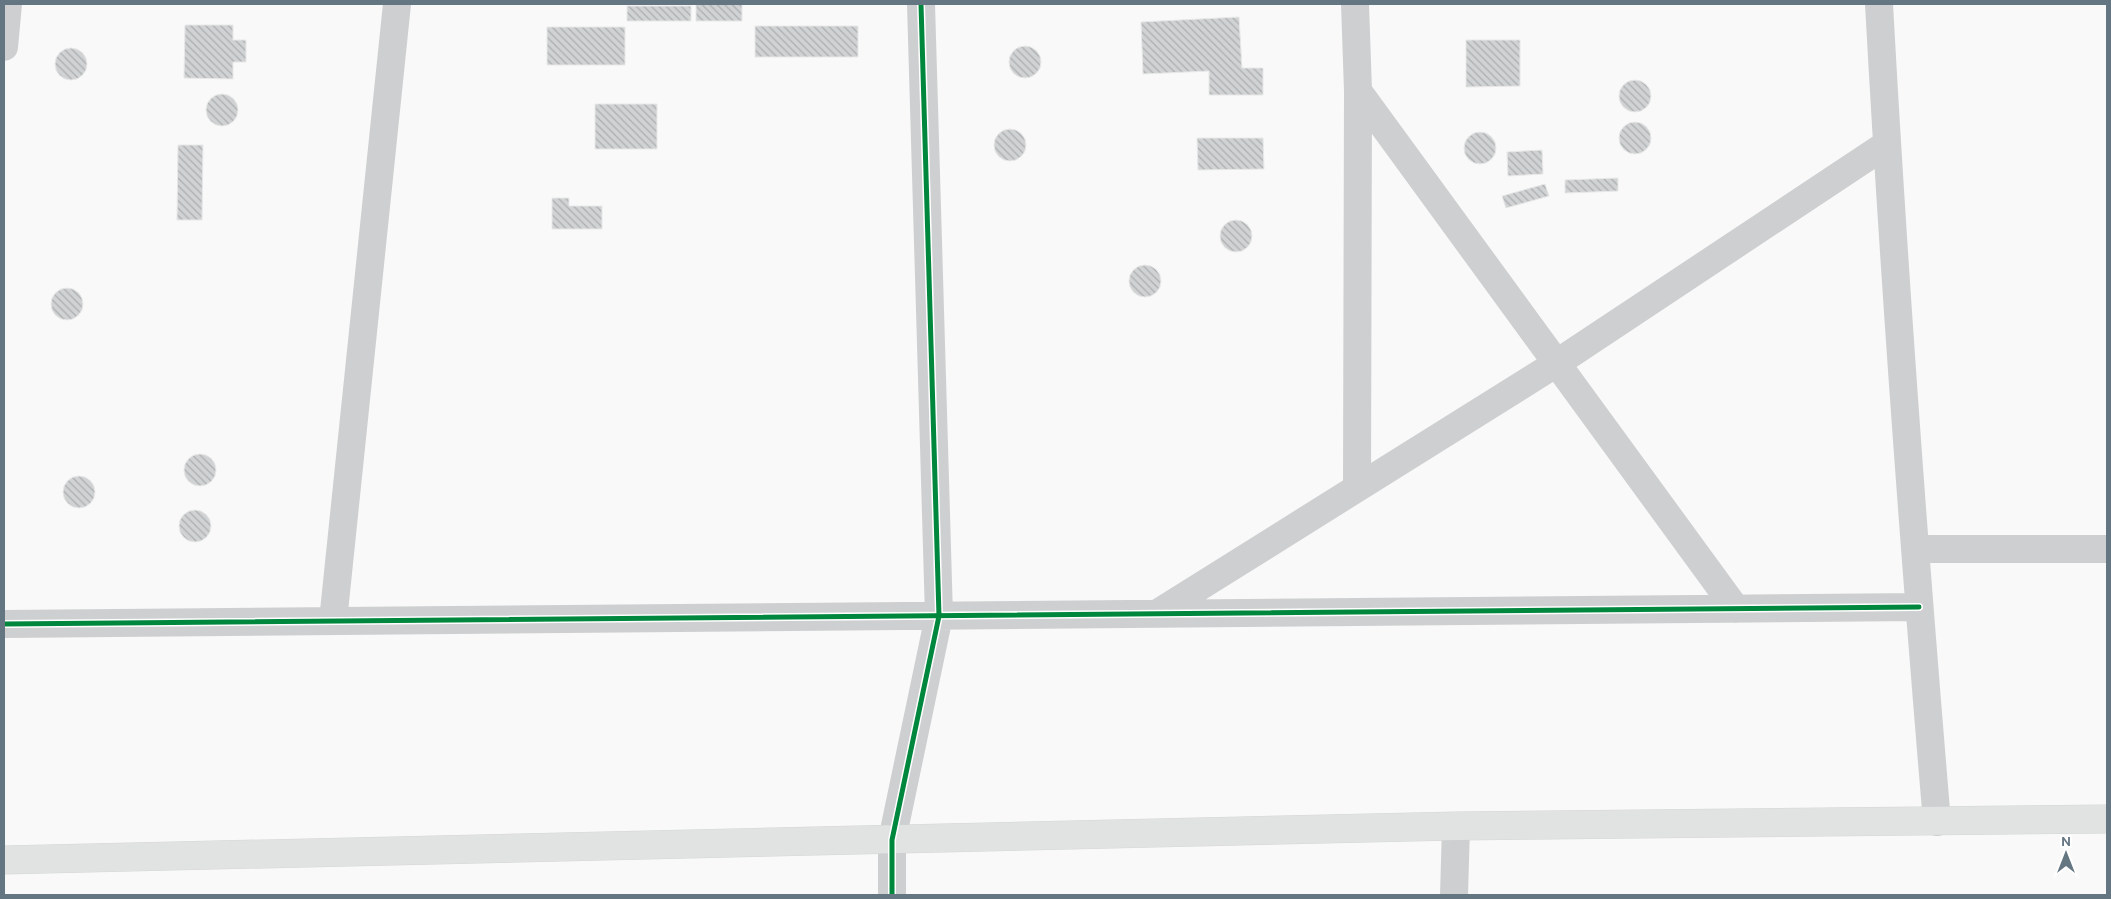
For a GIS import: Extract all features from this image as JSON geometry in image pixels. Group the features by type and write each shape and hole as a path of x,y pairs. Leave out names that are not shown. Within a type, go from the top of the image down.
{"main road":[{"path":"4,860 1456,826 2107,819"}],"street":[{"path":"4,47 8,4"},
{"path":"333,621 397,4"},
{"path":"892,895 892,840 938,616 922,4"},
{"path":"1355,4 1358,91 1357,488"},
{"path":"1879,4 1919,607 1937,822"},
{"path":"1358,91 1736,609"},
{"path":"1156,614 1557,363 1887,144"},
{"path":"1915,549 2107,549"},
{"path":"4,624 1919,607"},
{"path":"1454,895 1456,826"}],"building":[{"path":"696,4 742,4 742,21 696,21"},
{"path":"627,6 691,6 691,21 627,21"},
{"path":"1239,17 1242,68 1263,68 1263,95 1209,95 1209,71 1143,74 1141,22"},
{"path":"185,25 233,25 233,40 246,40 246,62 233,62 233,79 184,78"},
{"path":"755,26 858,26 858,57 755,57"},
{"path":"547,27 625,27 625,65 547,65"},
{"path":"1466,40 1520,40 1520,86 1466,87"},
{"path":"1025,46 1031,47 1036,51 1040,56 1040,68 1036,73 1031,77 1025,78 1019,77 1014,73 1010,68 1009,62 1010,56 1014,51 1019,47"},
{"path":"71,48 77,49 82,53 86,58 86,70 82,75 77,79 71,80 65,79 60,75 56,70 55,64 56,58 60,53 65,49"},
{"path":"1635,80 1647,84 1651,96 1647,108 1635,112 1623,108 1619,96 1623,84"},
{"path":"222,94 228,95 233,99 237,104 237,116 233,121 228,125 222,126 216,125 211,121 207,116 206,110 207,104 211,99 216,95"},
{"path":"595,104 657,104 657,149 595,149"},
{"path":"1635,122 1647,126 1651,138 1647,150 1635,154 1623,150 1619,138 1623,126"},
{"path":"1010,129 1016,130 1021,134 1025,139 1025,151 1021,156 1016,160 1010,161 1004,160 999,156 995,151 994,145 995,139 999,134 1004,130"},
{"path":"1480,132 1492,136 1496,148 1492,160 1480,164 1468,160 1464,148 1468,136"},
{"path":"1197,138 1263,138 1264,169 1198,170"},
{"path":"178,145 203,145 202,220 177,220"},
{"path":"1542,150 1543,174 1508,176 1507,152"},
{"path":"1618,178 1618,191 1565,193 1565,180"},
{"path":"1545,184 1549,196 1506,208 1502,196"},
{"path":"552,198 569,198 569,206 602,206 602,229 552,229"},
{"path":"1236,220 1242,221 1247,225 1251,230 1251,242 1247,247 1242,251 1236,252 1230,251 1225,247 1221,242 1220,236 1221,230 1225,225 1230,221"},
{"path":"1145,265 1151,266 1156,270 1160,275 1160,287 1156,292 1151,296 1145,297 1139,296 1134,292 1130,287 1129,281 1130,275 1134,270 1139,266"},
{"path":"67,288 73,289 78,293 82,298 82,310 78,315 73,319 67,320 61,319 56,315 52,310 51,304 52,298 56,293 61,289"},
{"path":"200,454 206,455 211,459 215,464 215,476 211,481 206,485 200,486 194,485 189,481 185,476 184,470 185,464 189,459 194,455"},
{"path":"79,476 85,477 90,481 94,486 94,498 90,503 85,507 79,508 73,507 68,503 64,498 63,492 64,486 68,481 73,477"},
{"path":"195,510 201,511 206,515 210,520 210,532 206,537 201,541 195,542 189,541 184,537 180,532 179,526 180,520 184,515 189,511"}],"cycle path":[{"path":"892,895 892,840 939,616 921,4"},
{"path":"4,624 1919,607"}]}
